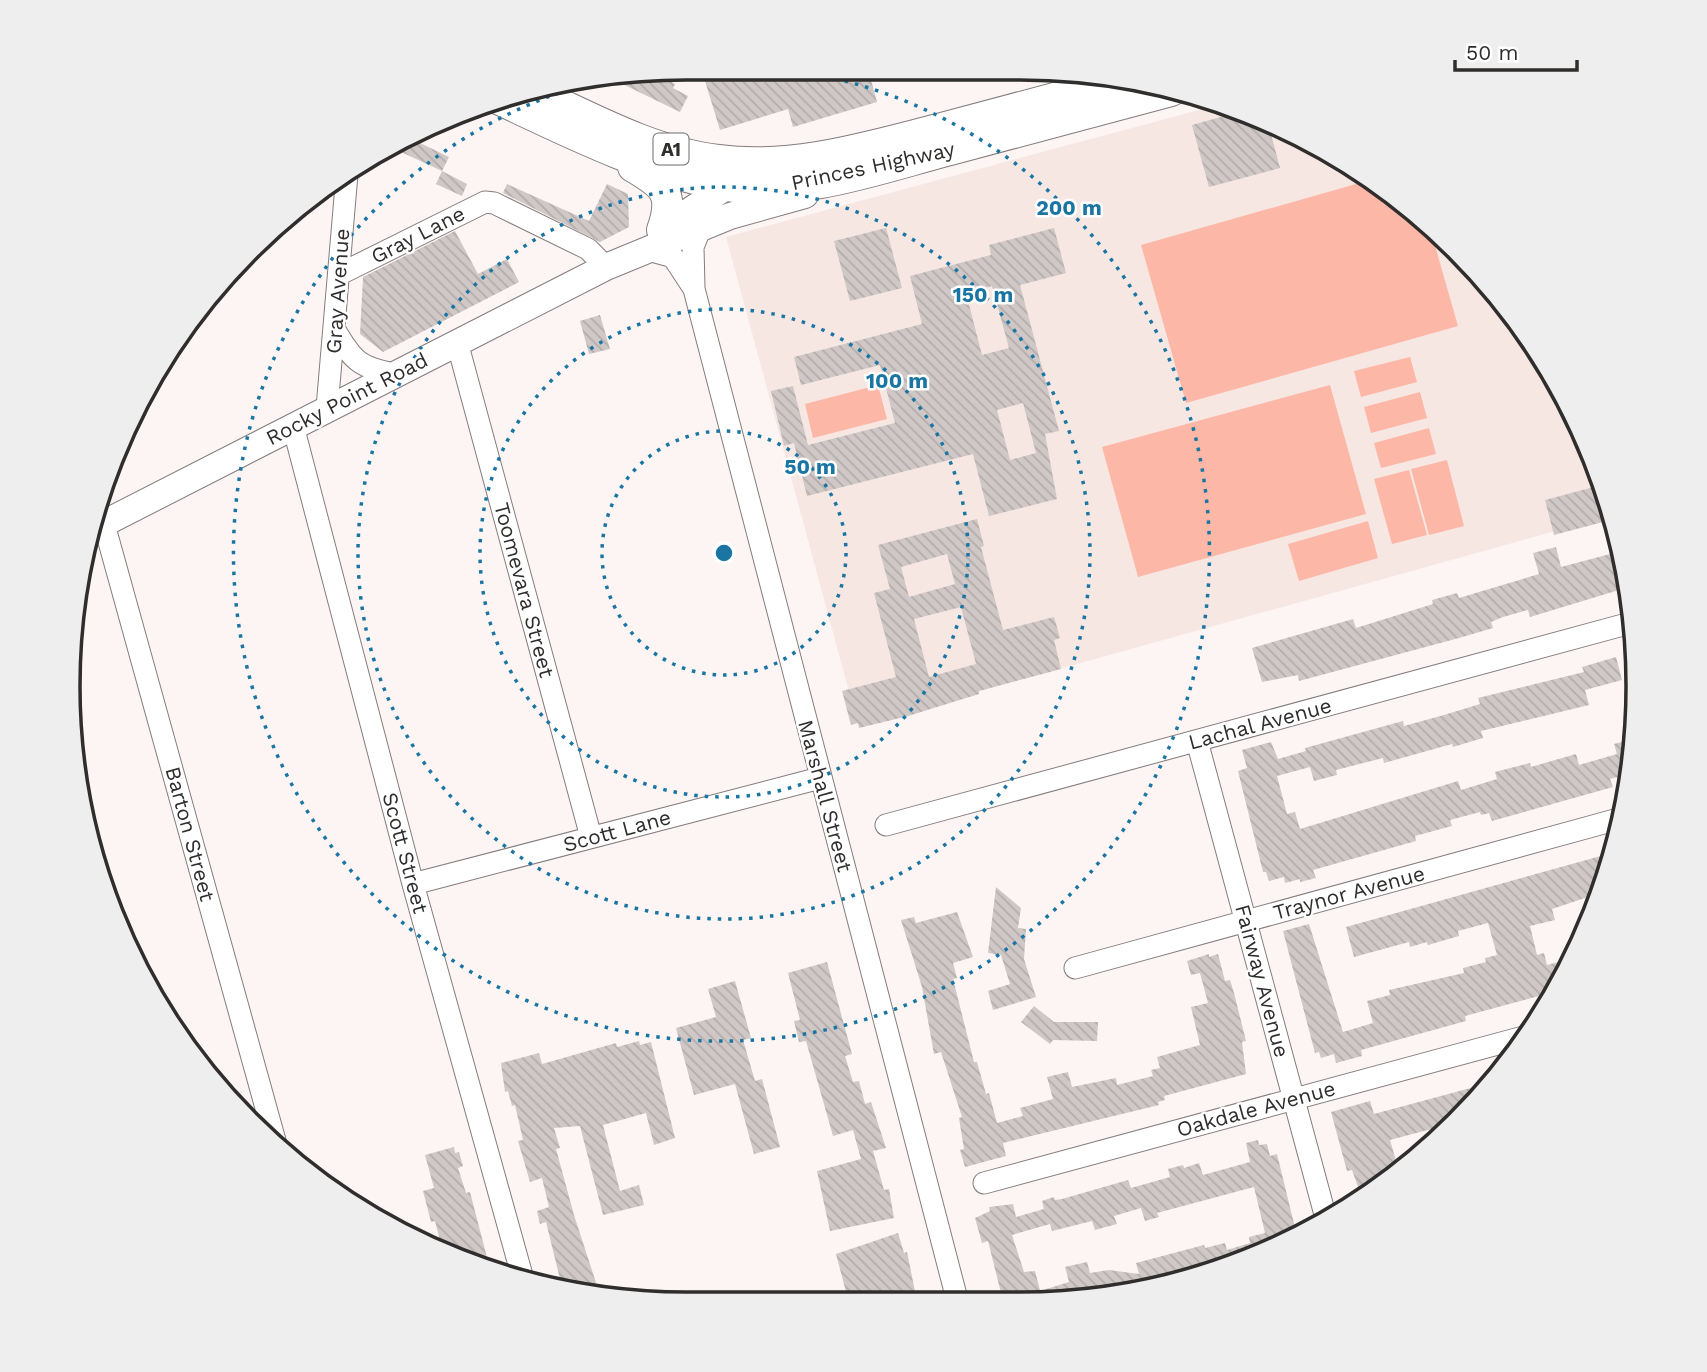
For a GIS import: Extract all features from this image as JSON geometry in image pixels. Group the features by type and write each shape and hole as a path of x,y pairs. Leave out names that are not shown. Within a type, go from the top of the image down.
{"highway":[{"name":"Princes Highway","path":"547,97 667,148 716,160 765,162 808,158 858,148 1099,86"},
{"name":"Princes Highway","path":"513,106 575,135 677,174 728,186 802,185 921,158 1154,96"},
{"path":"575,135 660,184 666,192 669,209 655,240"}],"main road":[{"name":"Rocky Point Road","path":"655,240 765,205 892,174 921,158"},
{"name":"Rocky Point Road","path":"102,525 606,267 655,240 765,162"}],"street":[{"name":"Gray Avenue","path":"327,408 347,185"},
{"name":"Gray Lane","path":"340,274 485,202 588,249 606,267"},
{"name":"Marshall Street","path":"701,227 693,247 694,289 955,1292"},
{"name":"Marshall Street","path":"655,240 673,257 694,289"},
{"path":"335,330 349,354 359,364 394,374"},
{"name":"Toomevara Street","path":"457,342 591,837"},
{"name":"Scott Street","path":"293,426 413,884 520,1268"},
{"name":"Barton Street","path":"99,538 271,1126"},
{"name":"Lachal Avenue","path":"886,825 1623,625"},
{"name":"Fairway Avenue","path":"1196,741 1324,1210"},
{"name":"Scott Lane","path":"413,884 820,778"},
{"name":"Traynor Avenue","path":"1075,968 1611,821"},
{"name":"Oakdale Avenue","path":"984,1183 1511,1041"}],"shaded area":[{"path":"1203,109 1216,113 1289,143 1324,162 1390,206 1449,258 1501,317 1545,383 1580,454 1603,518 858,725 726,237"},
{"path":"1358,183 1390,206 1435,245 1458,326 1186,403 1141,245"},
{"path":"1410,357 1417,382 1361,397 1354,371"},
{"path":"878,385 887,419 813,438 805,404"},
{"path":"1330,385 1366,514 1138,577 1102,447"},
{"path":"1420,392 1427,418 1371,433 1364,407"},
{"path":"1429,428 1436,454 1381,468 1374,443"},
{"path":"1447,460 1464,526 1429,535 1411,469"},
{"path":"1409,470 1427,535 1392,544 1374,479"},
{"path":"1368,521 1378,558 1299,581 1288,544"}],"building":[{"path":"705,80 871,80 877,102 793,127 788,109 720,130"},
{"path":"669,81 675,84 673,88 688,96 680,112 623,84"},
{"path":"1224,116 1271,135 1280,168 1209,187 1192,125"},
{"path":"419,143 449,157 442,171 401,152"},
{"path":"442,171 467,184 462,196 436,184"},
{"path":"507,184 589,221 607,184 628,194 629,227 600,242 503,193"},
{"path":"886,228 902,288 850,301 834,241"},
{"path":"1054,228 1066,273 1020,285 1059,431 1045,434 1057,499 989,516 973,454 807,496 794,443 784,446 771,391 793,386 808,445 895,423 880,365 801,385 794,357 922,324 910,276 991,255 989,245","holes":["992,286 1009,348 982,355 966,293","1023,403 1036,453 1010,460 997,410"]},
{"path":"455,231 478,274 507,259 519,282 383,352 360,334 363,277"},
{"path":"600,315 610,349 589,354 580,321"},
{"path":"1593,487 1603,522 1554,535 1545,500"},
{"path":"977,519 984,546 981,547 1003,630 1054,617 1060,638 1054,640 1061,669 979,691 979,694 908,716 859,728 858,723 851,725 842,691 896,677 874,593 890,589 878,545","holes":["947,554 955,584 909,597 901,567","961,607 976,664 929,677 914,619"]},
{"path":"1556,547 1561,567 1610,554 1618,590 1530,617 1528,610 1503,617 1491,622 1493,628 1299,681 1298,675 1262,682 1252,648 1353,619 1356,628 1433,604 1432,600 1457,593 1459,598 1539,574 1533,553"},
{"path":"1616,657 1622,680 1585,690 1589,705 1481,731 1483,738 1453,747 1452,744 1384,763 1383,758 1336,770 1337,775 1314,781 1310,767 1277,776 1287,814 1295,812 1300,829 1458,781 1461,790 1497,779 1495,772 1530,763 1531,767 1576,754 1579,765 1617,754 1614,744 1623,741 1619,777 1610,779 1613,787 1492,821 1489,813 1481,815 1480,812 1450,820 1452,826 1415,836 1416,841 1313,870 1316,878 1300,882 1300,879 1285,883 1284,877 1269,881 1266,872 1263,872 1238,771 1247,768 1242,750 1271,742 1278,759 1306,751 1305,748 1403,721 1404,726 1444,715 1480,704 1478,698 1584,672 1582,667"},
{"path":"1602,856 1588,897 1552,909 1555,920 1530,926 1537,955 1544,953 1547,965 1560,962 1541,996 1465,1016 1466,1021 1361,1050 1362,1056 1336,1063 1334,1054 1321,1058 1319,1052 1315,1053 1283,931 1309,924 1343,1032 1373,1023 1367,1001 1390,995 1389,990 1464,973 1463,968 1486,962 1485,958 1497,955 1488,923 1458,931 1459,936 1428,945 1427,942 1410,947 1409,942 1354,957 1346,927"},
{"path":"996,887 1021,908 1018,928 1026,929 1024,959 1036,997 993,1010 988,991 1010,984 1001,955 988,953"},
{"path":"957,912 973,957 953,963 957,978 953,979 974,1062 977,1062 986,1094 989,1093 997,1123 1023,1116 1020,1108 1053,1099 1047,1077 1068,1072 1072,1087 1116,1078 1117,1085 1153,1076 1151,1070 1160,1068 1157,1057 1200,1045 1191,1007 1208,1003 1200,973 1191,975 1187,961 1209,954 1209,957 1218,954 1225,981 1230,980 1246,1041 1242,1042 1246,1074 1164,1096 1165,1100 1158,1102 1159,1105 1003,1143 1006,1156 965,1167 960,1150 964,1149 959,1118 962,1117 941,1052 934,1054 922,987 901,920 914,917 916,923"},
{"path":"827,962 852,1054 845,1056 853,1082 859,1081 865,1104 871,1102 886,1148 873,1151 884,1190 889,1189 894,1218 830,1231 817,1171 861,1159 853,1130 833,1136 806,1041 799,1042 794,1021 800,1020 788,973"},
{"path":"735,981 751,1038 743,1040 755,1081 762,1079 780,1147 754,1154 735,1084 694,1095 676,1028 716,1017 708,989"},
{"path":"1034,1006 1054,1022 1098,1022 1097,1041 1053,1040 1050,1044 1021,1022"},
{"path":"639,1041 640,1045 651,1042 675,1138 654,1145 646,1113 603,1125 620,1191 639,1185 644,1205 603,1215 580,1126 554,1128 560,1148 556,1149 597,1284 560,1278 546,1222 540,1224 537,1211 549,1207 542,1178 530,1182 518,1141 523,1140 515,1105 512,1106 508,1091 505,1092 501,1063 539,1053 542,1064 616,1043 617,1047"},
{"path":"1474,1087 1433,1128 1390,1140 1396,1161 1358,1188 1352,1170 1347,1171 1331,1112 1370,1101 1374,1114"},
{"path":"1258,1140 1259,1145 1267,1144 1270,1156 1277,1154 1295,1226 1253,1245 1178,1271 1100,1286 1043,1291 1069,1282 1065,1267 1087,1262 1090,1273 1109,1270 1139,1274 1136,1263 1204,1245 1205,1248 1225,1243 1227,1250 1250,1243 1249,1237 1265,1233 1254,1187 1157,1213 1159,1217 1145,1221 1141,1208 1114,1216 1117,1224 1095,1230 1092,1221 1052,1231 1050,1224 1012,1235 1024,1272 1035,1271 1040,1291 1001,1292 988,1241 982,1243 975,1218 990,1211 989,1207 1013,1204 1016,1217 1044,1209 1042,1201 1054,1197 1055,1200 1062,1199 1128,1180 1131,1188 1170,1177 1168,1169 1183,1165 1184,1168 1199,1163 1203,1175 1250,1162 1246,1143"},
{"path":"454,1147 455,1153 459,1152 463,1166 458,1168 466,1193 470,1192 487,1257 440,1239 435,1221 431,1222 423,1191 434,1188 425,1155"},
{"path":"898,1233 904,1253 907,1252 915,1292 846,1292 836,1254"}]}
